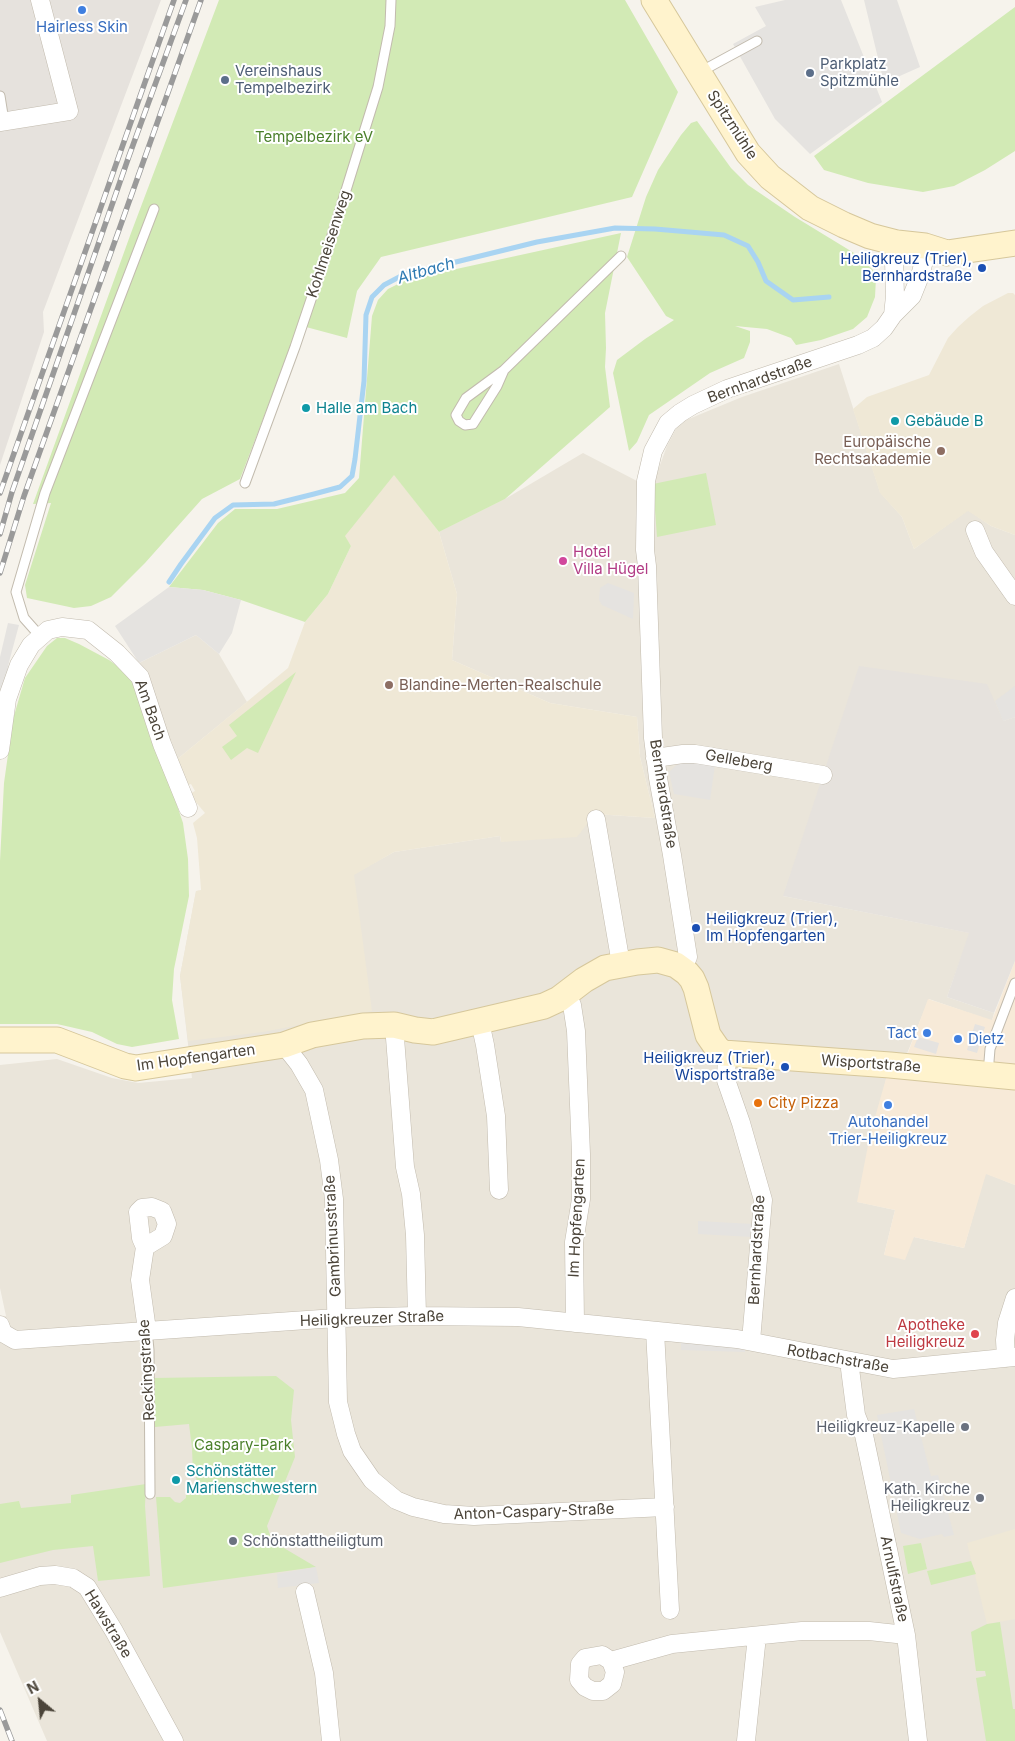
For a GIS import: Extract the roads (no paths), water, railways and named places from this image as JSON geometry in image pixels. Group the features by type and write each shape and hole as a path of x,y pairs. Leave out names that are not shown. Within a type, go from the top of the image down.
{"street":[{"path":"2,121 69,111 40,0"},
{"name":"Spitzmühle","path":"654,0 700,72 738,140 770,178 810,208 859,232 897,243 925,246 947,252 1015,243"},
{"path":"925,246 946,236 1015,233"},
{"path":"893,315 895,296 894,261 897,243"},
{"name":"Bernhardstraße","path":"682,970 688,957 655,758 645,550 646,481 656,443 668,423 686,408 727,389 866,341 884,328 893,315 912,296 925,257 925,246"},
{"path":"975,530 984,552 1015,596"},
{"name":"Am Bach","path":"40,636 48,630 62,627 88,630 117,653 140,677 162,744 188,808"},
{"path":"0,750 7,699 19,665 31,645 40,636"},
{"name":"Gelleberg","path":"655,758 695,754 823,775"},
{"path":"596,819 621,964"},
{"name":"Im Hopfengarten","path":"0,1040 57,1040 125,1066 136,1068 284,1045 312,1035 363,1026 394,1025 433,1032 544,1006 566,994 591,975 605,968 621,964 658,960 676,965 682,970"},
{"path":"682,970 694,982 708,1035 720,1051 727,1054"},
{"name":"Im Hopfengarten","path":"566,994 572,1005 576,1031 581,1154 581,1199 574,1242 575,1323"},
{"path":"480,1022 496,1116 499,1190"},
{"path":"394,1025 405,1168 411,1194 415,1235 417,1316"},
{"name":"Gambrinusstraße","path":"284,1045 299,1064 314,1090 329,1160 334,1199 336,1318"},
{"name":"Bernhardstraße","path":"727,1054 726,1080 741,1123 763,1200 752,1341"},
{"name":"Wisportstraße","path":"727,1054 890,1065 1015,1077"},
{"name":"Reckingstraße","path":"145,1247 140,1280 146,1330"},
{"path":"1010,1357 1005,1340 1007,1323 1015,1298"},
{"name":"Heiligkreuzer Straße","path":"0,1325 3,1333 15,1340 336,1318 417,1316 518,1317 752,1341"},
{"name":"Anton-Caspary-Straße","path":"336,1318 338,1402 346,1434 352,1451 372,1480 396,1500 413,1508 444,1514 474,1516 665,1507"},
{"path":"655,1331 670,1610"},
{"name":"Rotbachstraße","path":"752,1341 782,1349 893,1369 1010,1357"},
{"name":"Arnulfstraße","path":"849,1361 856,1415 864,1435 906,1635 918,1741"},
{"name":"Hawstraße","path":"0,1588 40,1576 56,1575 73,1578 87,1587 114,1631 174,1741"},
{"path":"305,1592 324,1673 331,1741"},
{"path":"611,1661 672,1644 802,1631 869,1631 906,1635"},
{"path":"746,1741 758,1636"}],"lane":[{"name":"Kohlmeisenweg","path":"245,483 304,320 373,106 387,44 391,0"},
{"path":"700,72 757,41"},
{"path":"0,96 2,121"},
{"path":"40,636 24,618 16,592 46,493 154,209"},
{"path":"504,370 497,386 473,424 465,425 459,421 456,415 466,398 504,370 621,256"},
{"path":"988,1074 990,1049 1015,983"},
{"name":"Reckingstraße","path":"146,1330 149,1350 150,1494"}],"waterway":[{"name":"Altbach","path":"169,582 215,518 233,505 274,504 340,487 352,476 364,381 366,315 372,297 384,285 403,275 537,242 615,228 655,229 724,235 748,246 758,262 766,281 793,300 829,297"}],"railway":[{"path":"0,493 174,0"},
{"path":"0,534 12,492 129,156 186,0"},
{"path":"0,573 24,496 201,0"},
{"path":"0,1710 12,1741"}],"place":[{"name":"Hairless Skin","path":"82,10"},
{"name":"Parkplatz Spitzmühle","path":"810,73"},
{"name":"Vereinshaus Tempelbezirk","path":"225,80"},
{"name":"Heiligkreuz (Trier), Bernhardstraße","path":"982,268"},
{"name":"Halle am Bach","path":"306,408"},
{"name":"Gebäude B","path":"895,421"},
{"name":"Europäische Rechtsakademie","path":"941,451"},
{"name":"Hotel Villa Hügel","path":"563,561"},
{"name":"Blandine-Merten-Realschule","path":"389,685"},
{"name":"Heiligkreuz (Trier), Im Hopfengarten","path":"696,928"},
{"name":"Tact","path":"927,1033"},
{"name":"Dietz","path":"958,1039"},
{"name":"Heiligkreuz (Trier), Wisportstraße","path":"785,1067"},
{"name":"City Pizza","path":"758,1103"},
{"name":"Autohandel Trier-Heiligkreuz","path":"888,1105"},
{"name":"Apotheke Heiligkreuz","path":"975,1334"},
{"name":"Heiligkreuz-Kapelle","path":"965,1427"},
{"name":"Schönstätter Marienschwestern","path":"176,1480"},
{"name":"Kath. Kirche Heiligkreuz","path":"980,1498"},
{"name":"Schönstattheiligtum","path":"233,1541"}],"park label":[{"name":"Tempelbezirk eV","path":"314,137"},
{"name":"Caspary-Park","path":"243,1445"}]}
